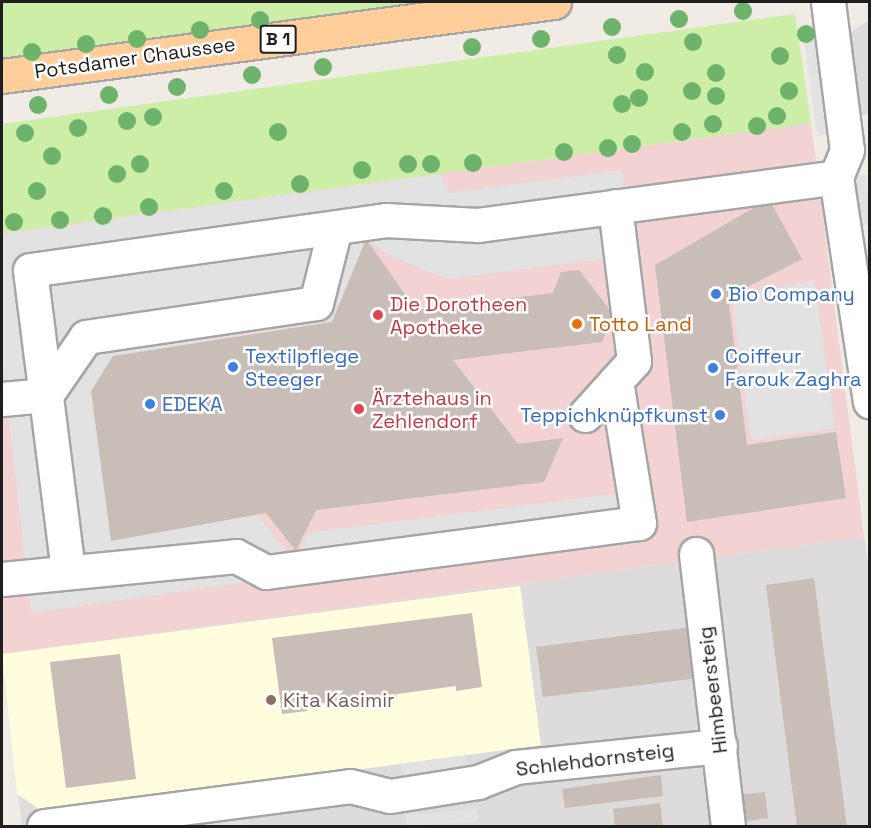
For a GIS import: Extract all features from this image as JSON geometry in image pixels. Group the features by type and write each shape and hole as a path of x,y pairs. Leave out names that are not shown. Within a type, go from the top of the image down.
{"main road":[{"name":"Potsdamer Chaussee","path":"2,76 554,2"}],"street":[{"path":"828,2 847,150 836,177 870,401"},
{"path":"68,571 30,270 385,220 478,225 836,177"},
{"path":"585,415 634,362 615,206"},
{"path":"46,395 86,337 316,303 335,228"},
{"path":"2,579 236,556 266,572 639,523 616,381"},
{"path":"2,399 46,395"},
{"name":"Himbeersteig","path":"696,554 728,826"},
{"name":"Schlehdornsteig","path":"44,826 350,786 390,796 478,782 516,766 720,746"}],"shaded area":[{"path":"869,20 869,114 860,115 849,33"},
{"path":"819,35 832,133 817,136 804,37"},
{"path":"811,123 864,537 2,654 2,233"},
{"path":"621,170 632,255 447,279 391,256 366,239 332,322 209,340 190,385 257,515 296,562 308,533 621,493 626,528 31,613 2,357 2,234 440,174 450,193"},
{"path":"867,174 869,225 856,227 849,177"},
{"path":"814,280 835,428 751,440 732,298"},
{"path":"864,537 870,576 869,826 22,826 2,654"},
{"name":"Kita Kasimir","path":"520,586 541,745 43,812 17,794 2,654"},
{"path":"466,755 469,780 404,788 401,764"},
{"path":"477,809 478,822 406,826 406,815"},
{"path":"248,812 249,826 194,826 193,815"}],"green space":[{"path":"449,2 2,62 2,3"},
{"path":"795,14 811,123 2,233 2,124"}],"building":[{"path":"769,199 802,259 728,297 747,445 836,432 846,498 687,522 655,265"},
{"path":"366,239 416,310 553,293 561,272 579,270 613,314 602,342 453,360 518,444 563,438 544,482 316,510 296,551 266,513 111,541 91,391 113,356 332,322"},
{"path":"814,578 847,826 797,826 766,585"},
{"path":"472,613 482,687 456,691 456,686 397,694 397,699 366,703 365,698 307,705 307,711 282,714 272,638"},
{"path":"692,627 698,678 543,697 536,647"},
{"path":"120,654 136,779 66,788 50,662"},
{"path":"661,775 663,796 565,808 562,789"},
{"path":"765,792 768,818 742,822 738,795"},
{"path":"660,803 663,826 615,826 613,809"}],"place":[{"name":"Bio Company","path":"716,294"},
{"name":"Die Dorotheen Apotheke","path":"378,315"},
{"name":"Totto Land","path":"577,324"},
{"name":"Textilpflege Steeger","path":"233,367"},
{"name":"Coiffeur Farouk Zaghra","path":"713,368"},
{"name":"EDEKA","path":"150,404"},
{"name":"Ärztehaus in Zehlendorf","path":"359,409"},
{"name":"Teppichknüpfkunst","path":"720,415"},
{"name":"Kita Kasimir","path":"271,700"}]}
